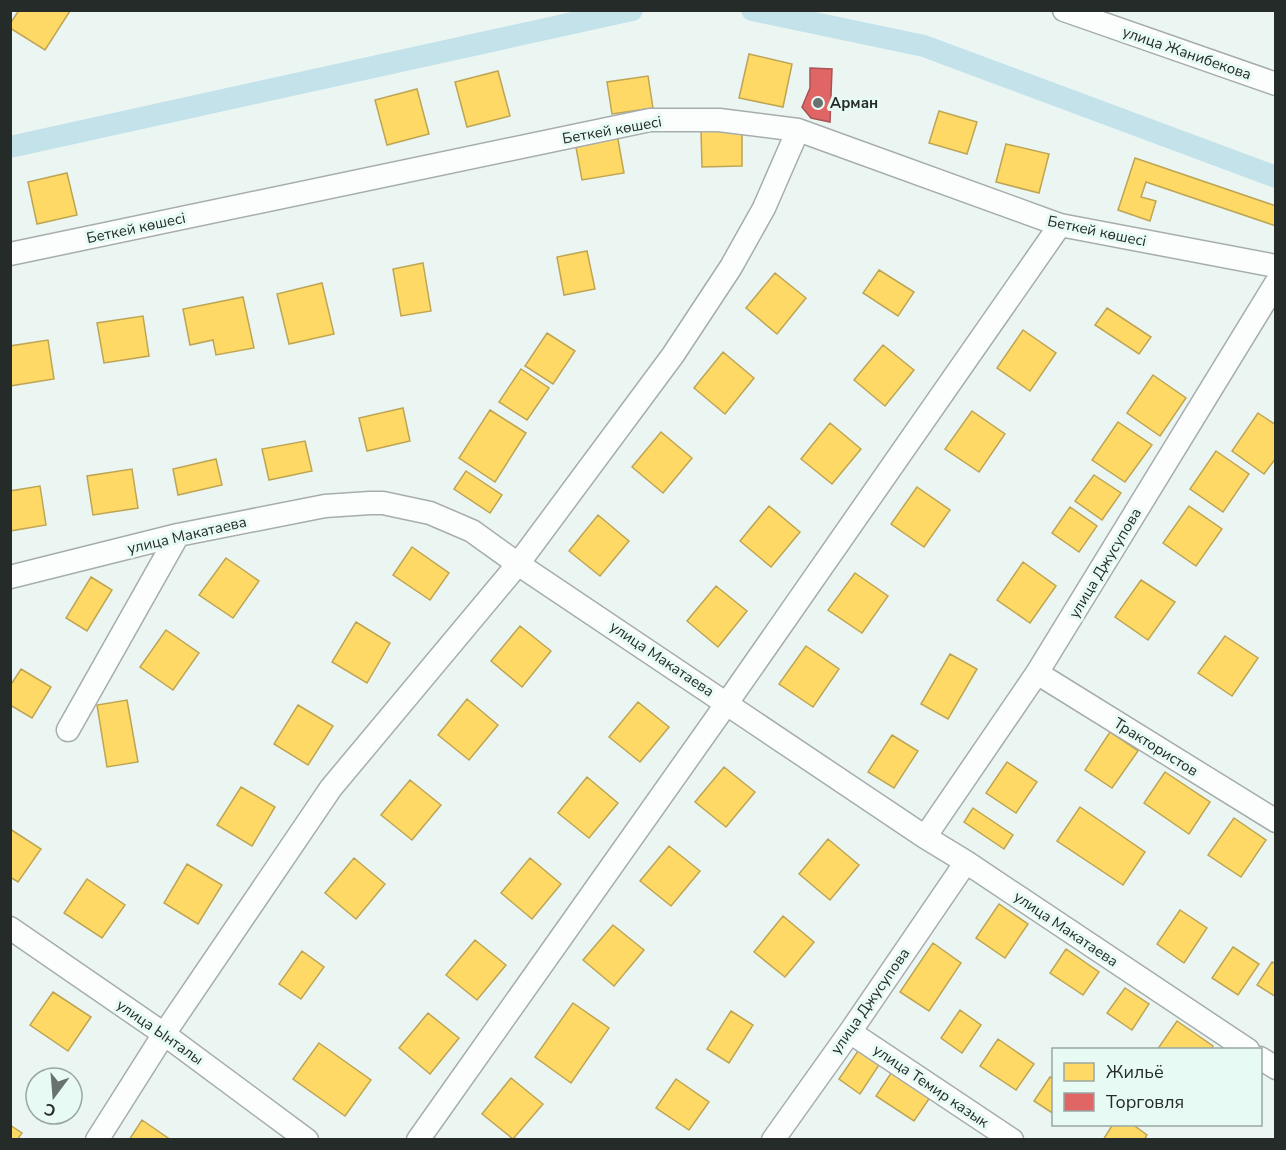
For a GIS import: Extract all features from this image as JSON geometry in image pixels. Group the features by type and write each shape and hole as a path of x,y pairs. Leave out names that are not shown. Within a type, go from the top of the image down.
{"street":[{"name":"улица Жанибекова","path":"1064,10 1275,84"},
{"name":"Беткей көшесі","path":"10,254 650,120 719,120 798,130 1060,225 1275,266"},
{"path":"97,1140 164,1034 331,788 518,564 673,355 730,267 764,208 798,130"},
{"path":"418,1140 727,703 1060,225"},
{"name":"улица Джусупова","path":"925,837 1037,673 1275,283"},
{"name":"улица Макатаева","path":"10,577 178,535 325,506 370,502 430,513 472,531 925,837 1245,1048"},
{"path":"68,730 178,535"},
{"name":"Трактористов","path":"1037,673 1275,821"},
{"name":"улица Джусупова","path":"773,1140 966,862"},
{"name":"улица Ынталы","path":"10,928 164,1034 307,1140"},
{"name":"улица Темир казык","path":"850,1032 1012,1140"},
{"path":"1262,1059 1275,1068"}],"building: Жильё":[{"path":"19,10 70,11 45,50 10,28"},
{"path":"749,54 792,64 783,107 739,98"},
{"path":"498,71 510,116 467,127 455,82"},
{"path":"648,76 653,108 612,114 607,82"},
{"path":"417,89 429,134 387,145 375,100"},
{"path":"939,111 977,122 967,154 929,143"},
{"path":"742,130 742,166 702,167 701,131"},
{"path":"617,134 624,173 582,180 575,142"},
{"path":"1006,144 1049,154 1039,193 996,182"},
{"path":"1135,158 1276,206 1276,226 1146,182 1141,197 1156,201 1150,221 1118,210"},
{"path":"67,173 77,215 37,224 28,182"},
{"path":"587,251 595,289 564,295 557,257"},
{"path":"423,263 431,311 401,316 393,269"},
{"path":"879,270 914,292 898,316 863,293"},
{"path":"775,273 806,298 777,334 746,308"},
{"path":"322,283 334,334 289,344 277,294"},
{"path":"243,297 254,348 216,355 213,340 190,345 183,309"},
{"path":"1107,308 1151,337 1139,354 1095,325"},
{"path":"143,316 149,356 104,363 97,323"},
{"path":"1023,330 1056,353 1030,391 997,368"},
{"path":"547,333 575,351 553,384 525,366"},
{"path":"48,340 54,379 10,386 10,346"},
{"path":"883,345 914,370 885,406 854,380"},
{"path":"723,352 754,378 725,414 694,388"},
{"path":"521,369 549,388 527,420 499,402"},
{"path":"1153,375 1186,398 1160,436 1127,413"},
{"path":"403,408 410,441 367,451 359,418"},
{"path":"490,410 526,433 495,482 459,458"},
{"path":"972,411 1005,434 979,472 945,449"},
{"path":"1258,413 1276,425 1276,458 1264,474 1232,451"},
{"path":"1118,422 1152,445 1125,482 1092,460"},
{"path":"830,423 861,449 832,484 801,459"},
{"path":"661,432 692,458 663,493 632,467"},
{"path":"305,441 312,471 269,480 262,449"},
{"path":"1216,451 1249,474 1223,512 1190,489"},
{"path":"216,459 222,485 178,495 173,469"},
{"path":"132,469 138,508 93,515 87,476"},
{"path":"466,471 502,495 490,513 454,489"},
{"path":"1094,475 1121,493 1102,520 1075,501"},
{"path":"40,486 46,525 10,531 10,491"},
{"path":"917,487 950,510 924,547 891,524"},
{"path":"769,506 800,532 771,567 740,541"},
{"path":"1189,506 1222,529 1196,566 1163,543"},
{"path":"1070,507 1097,526 1079,552 1052,533"},
{"path":"598,515 629,541 600,576 569,551"},
{"path":"412,547 449,573 430,600 393,575"},
{"path":"226,558 259,581 233,618 199,595"},
{"path":"1023,562 1056,586 1030,623 997,600"},
{"path":"855,573 888,596 862,633 828,610"},
{"path":"91,577 112,590 87,631 66,618"},
{"path":"1141,580 1175,602 1148,640 1115,617"},
{"path":"716,586 747,611 718,647 687,621"},
{"path":"356,622 390,643 367,683 332,662"},
{"path":"520,626 551,651 522,687 491,661"},
{"path":"166,630 199,653 173,690 140,667"},
{"path":"1225,636 1258,658 1232,696 1198,673"},
{"path":"806,646 839,669 813,707 779,684"},
{"path":"950,654 977,669 948,719 921,704"},
{"path":"21,669 51,687 32,718 10,705 10,686"},
{"path":"467,699 498,725 469,760 438,735"},
{"path":"127,700 138,762 107,767 97,705"},
{"path":"638,702 669,727 640,762 609,737"},
{"path":"298,705 333,726 308,765 274,744"},
{"path":"1110,732 1138,751 1112,788 1085,770"},
{"path":"892,735 918,751 894,788 868,772"},
{"path":"1007,762 1037,782 1016,813 986,793"},
{"path":"724,767 755,792 726,827 695,802"},
{"path":"1165,772 1210,802 1189,834 1144,803"},
{"path":"587,777 618,803 589,838 558,813"},
{"path":"410,780 441,805 412,840 381,815"},
{"path":"241,787 275,807 252,846 217,825"},
{"path":"1080,807 1145,852 1123,885 1057,841"},
{"path":"973,808 1013,835 1004,849 964,822"},
{"path":"1234,818 1266,840 1241,877 1208,855"},
{"path":"10,829 41,849 18,882 10,877"},
{"path":"828,839 859,865 830,900 799,874"},
{"path":"669,846 700,871 671,906 640,881"},
{"path":"354,858 385,884 356,919 325,893"},
{"path":"530,858 561,884 532,919 501,893"},
{"path":"187,864 222,885 198,924 164,903"},
{"path":"87,879 125,905 102,938 64,913"},
{"path":"999,904 1028,924 1005,958 976,938"},
{"path":"1180,910 1207,928 1184,963 1157,944"},
{"path":"783,916 814,942 785,977 754,952"},
{"path":"613,925 644,950 614,986 583,960"},
{"path":"475,940 506,965 477,1000 446,975"},
{"path":"933,943 961,963 929,1011 900,992"},
{"path":"1233,947 1259,964 1238,995 1212,978"},
{"path":"1066,949 1099,972 1083,995 1050,973"},
{"path":"302,951 324,967 301,999 279,984"},
{"path":"1272,962 1276,964 1276,997 1257,985"},
{"path":"1125,988 1149,1004 1132,1030 1107,1013"},
{"path":"53,992 91,1017 68,1051 30,1025"},
{"path":"573,1003 609,1028 571,1083 535,1057"},
{"path":"960,1010 981,1025 962,1053 941,1038"},
{"path":"731,1011 753,1025 729,1063 707,1049"},
{"path":"428,1013 459,1038 430,1074 399,1048"},
{"path":"1177,1021 1213,1046 1212,1048 1158,1048"},
{"path":"998,1039 1034,1064 1016,1090 980,1066"},
{"path":"319,1043 371,1080 345,1116 293,1079"},
{"path":"858,1051 879,1065 860,1094 839,1079"},
{"path":"895,1067 933,1093 914,1121 876,1096"},
{"path":"1050,1077 1052,1078 1052,1113 1034,1101"},
{"path":"511,1078 543,1104 513,1139 482,1114"},
{"path":"676,1079 709,1102 689,1130 656,1108"},
{"path":"142,1120 171,1140 129,1140"},
{"path":"10,1125 22,1133 17,1140 10,1140"},
{"path":"1112,1126 1135,1126 1147,1135 1144,1140 1103,1140"}],"building: Торговля":[{"path":"810,68 832,69 830,122 811,118 802,107 810,88"}],"waterway":[{"path":"10,147 632,10"},
{"path":"752,10 924,46 1276,177"}],"place":[{"name":"Арман","path":"818,103"}]}
